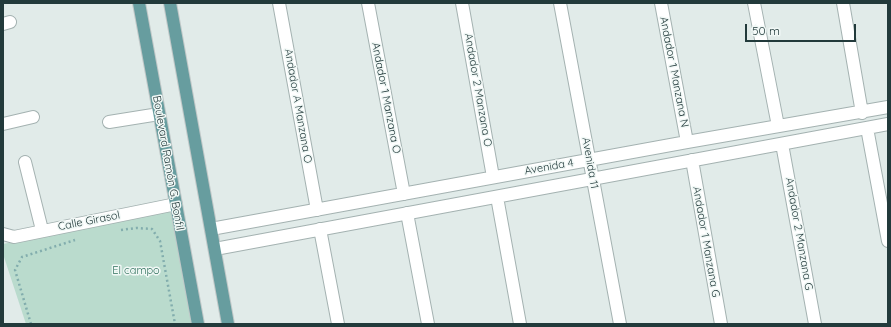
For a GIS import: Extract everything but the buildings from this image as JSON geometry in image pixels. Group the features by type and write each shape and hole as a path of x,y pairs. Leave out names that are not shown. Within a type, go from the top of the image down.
{"main road":[{"name":"Boulevard Ramón G. Bonfil","path":"139,3 198,324"},
{"path":"170,3 228,324"}],"street":[{"name":"Andador A Manzana O","path":"279,3 317,210"},
{"name":"Andador 1 Manzana O","path":"368,3 404,194"},
{"name":"Andador 2 Manzana O","path":"462,3 493,177"},
{"name":"Avenida 11","path":"560,3 620,324"},
{"name":"Andador 1 Manzana N","path":"661,3 687,142"},
{"path":"754,3 778,126"},
{"path":"843,3 862,113"},
{"name":"Avenida 4","path":"211,229 687,142 862,113 888,107"},
{"path":"109,122 159,114"},
{"path":"3,124 33,117"},
{"name":"Avenida 4","path":"215,249 888,124"},
{"path":"867,128 888,242"},
{"name":"Andador 2 Manzana G","path":"782,144 815,324"},
{"path":"623,154 627,173"},
{"name":"Andador 1 Manzana G","path":"692,160 721,324"},
{"path":"25,162 42,230"},
{"path":"560,165 564,184"},
{"path":"497,197 520,324"},
{"name":"Calle Girasol","path":"3,234 14,237 42,230 176,204"},
{"path":"407,213 428,324"},
{"path":"235,225 240,244"},
{"path":"320,229 338,324"}],"path":[{"path":"116,231 136,228 152,229 160,241 175,324"},
{"path":"31,324 15,270 22,257 82,238"}],"green space":[{"name":"El campo","path":"178,208 200,324 26,324 3,254 3,244"}]}
